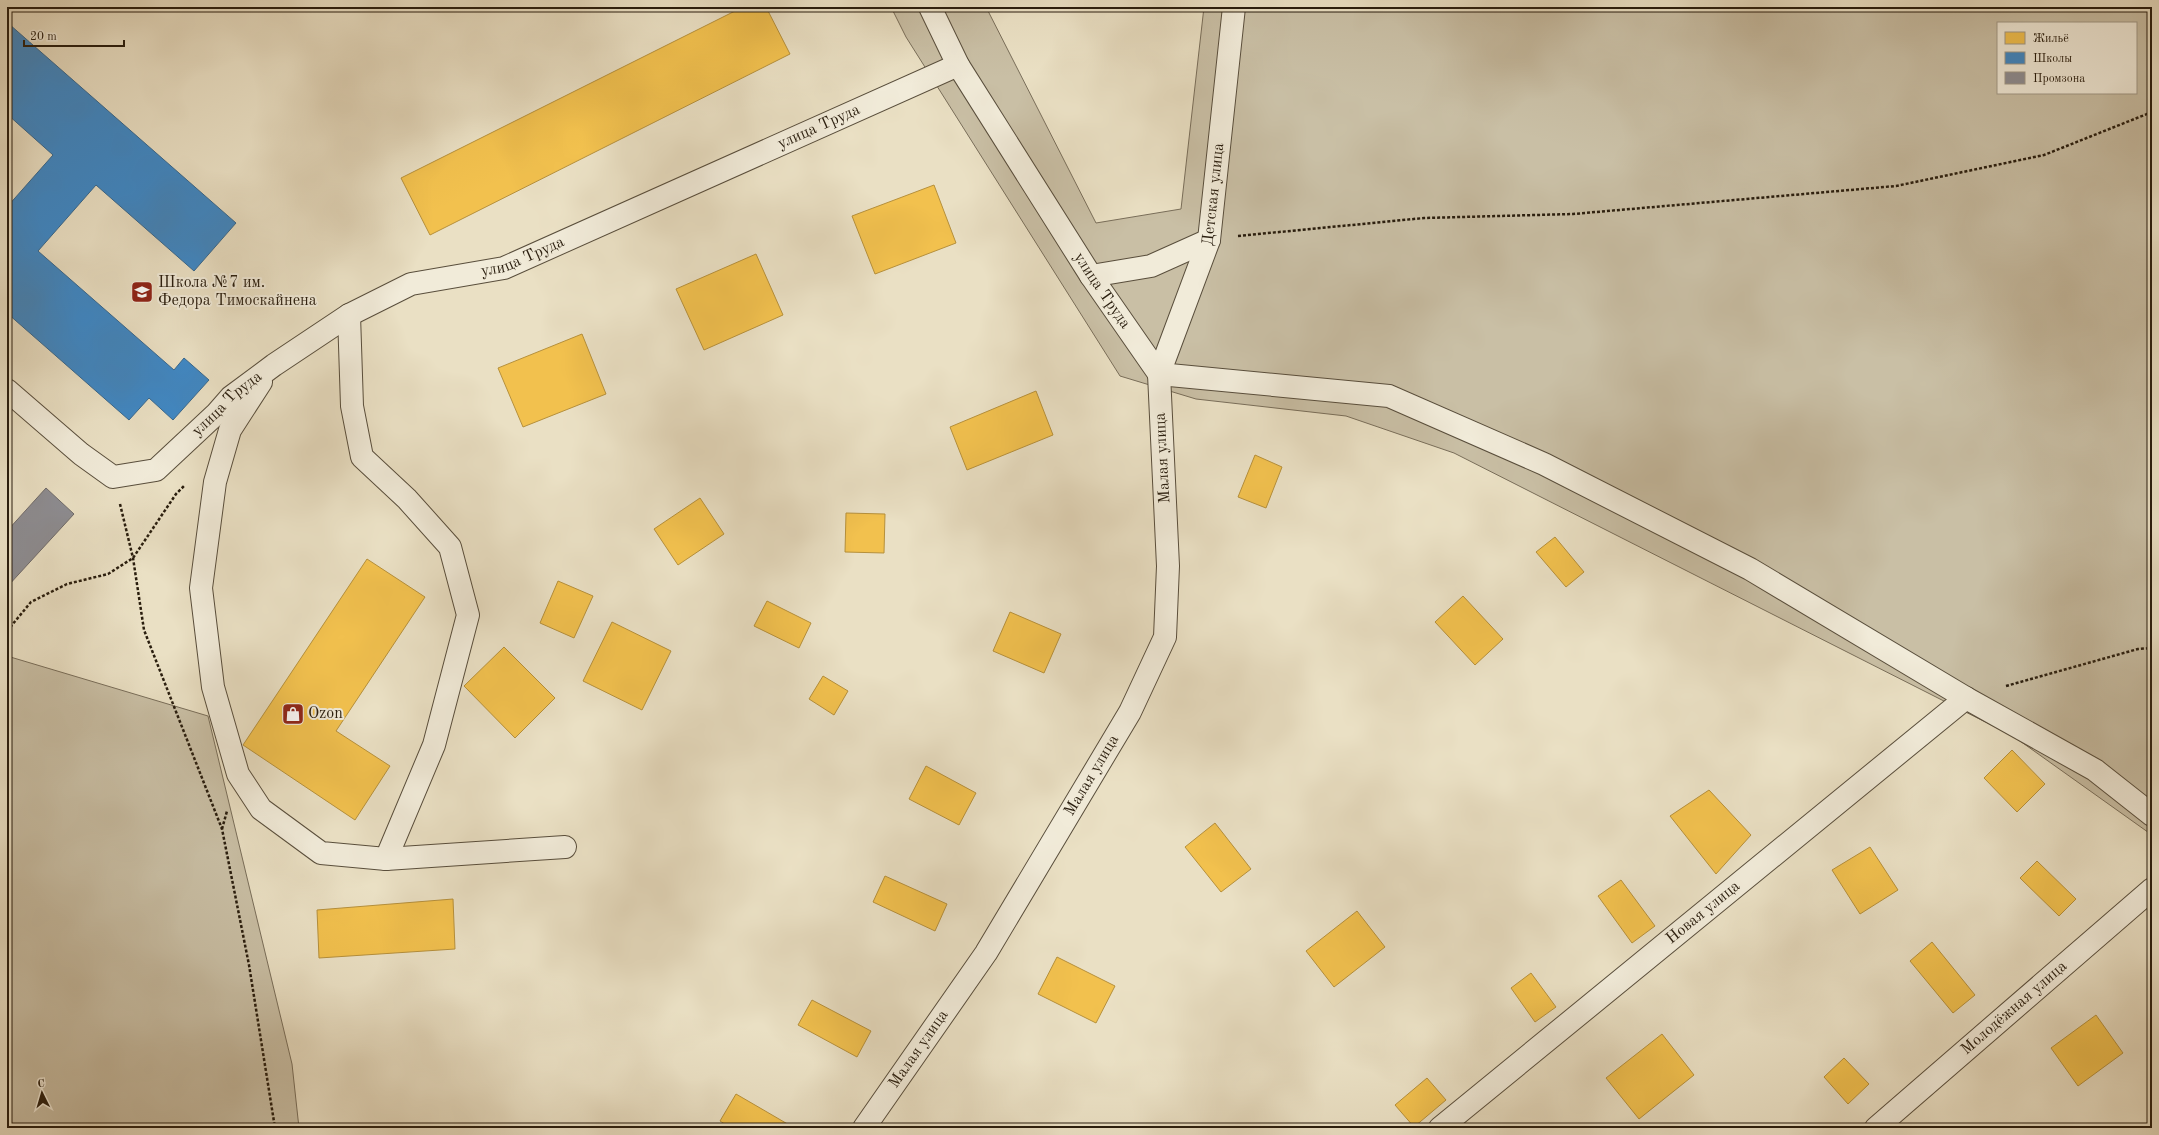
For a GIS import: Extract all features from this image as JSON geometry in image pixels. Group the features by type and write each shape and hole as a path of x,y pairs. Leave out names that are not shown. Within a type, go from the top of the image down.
{"street":[{"name":"улица Труда","path":"930,7 958,64 1091,276 1159,374"},
{"name":"Детская улица","path":"1159,374 1210,240 1234,7"},
{"name":"улица Труда","path":"113,477 156,470 231,397 274,365 349,315 411,284 504,268 958,64"},
{"path":"1091,276 1151,266 1210,240"},
{"path":"349,315 352,406 362,457 407,499 450,547 468,615 434,745 386,859"},
{"path":"274,365 250,397 230,430 215,482 202,588 213,687 238,774 261,809 321,853 386,859 565,847"},
{"path":"1159,374 1389,396 1544,464 1750,569 1966,698 2095,770 2152,815"},
{"name":"Малая улица","path":"864,1128 986,953 1130,712 1165,637 1168,566 1159,374"},
{"path":"7,390 81,454 113,477"},
{"name":"Новая улица","path":"1440,1128 1966,698"},
{"name":"Молодёжная улица","path":"1876,1128 2152,889"}],"path":[{"path":"1210,240 1303,228 1424,218 1573,214 1896,186 2044,155 2152,112"},
{"path":"113,477 133,558 144,630 222,829 250,965 275,1128"},
{"path":"7,631 31,602 67,584 108,574 133,558 176,494 187,484"},
{"path":"1966,698 2138,649 2152,648"}],"shaded area":[{"path":"891,7 986,7 1096,223 1181,209 1204,7 2152,7 2152,835 2013,736 1454,453 1346,416 1196,399 1120,376 906,37"},
{"path":"7,656 208,716 292,1064 299,1128 7,1128"}],"building: Жильё":[{"path":"743,7 766,7 790,54 430,235 401,178"},
{"path":"934,185 956,243 875,274 852,216"},
{"path":"756,254 783,315 704,350 676,289"},
{"path":"582,334 606,394 523,427 498,368"},
{"path":"1036,391 1053,435 967,470 950,427"},
{"path":"1255,455 1282,467 1266,508 1238,497"},
{"path":"700,498 724,534 678,565 654,529"},
{"path":"846,513 885,514 884,553 845,552"},
{"path":"1555,537 1584,572 1566,587 1536,552"},
{"path":"367,559 425,597 336,731 390,766 355,820 243,745"},
{"path":"558,581 593,596 574,638 540,623"},
{"path":"1463,596 1503,639 1475,665 1435,622"},
{"path":"767,601 811,623 799,648 754,626"},
{"path":"1010,612 1061,634 1044,673 993,651"},
{"path":"612,622 671,651 642,710 583,681"},
{"path":"504,647 555,698 515,738 464,686"},
{"path":"823,676 848,691 834,715 809,699"},
{"path":"2012,750 2045,784 2017,812 1984,778"},
{"path":"926,766 976,793 959,825 909,799"},
{"path":"1709,790 1751,835 1716,874 1670,816"},
{"path":"1215,823 1251,869 1221,892 1185,847"},
{"path":"1870,847 1898,890 1860,914 1832,870"},
{"path":"2037,861 2076,899 2059,916 2020,878"},
{"path":"885,876 947,904 935,931 873,902"},
{"path":"1621,880 1655,926 1632,943 1598,896"},
{"path":"453,899 455,949 319,958 317,910"},
{"path":"1357,911 1385,947 1334,987 1306,951"},
{"path":"1932,942 1975,995 1953,1013 1910,961"},
{"path":"1057,957 1115,986 1096,1023 1038,994"},
{"path":"1531,973 1556,1007 1535,1022 1511,988"},
{"path":"812,1000 871,1031 857,1057 798,1025"},
{"path":"2096,1015 2123,1053 2078,1086 2051,1048"},
{"path":"1662,1034 1694,1075 1639,1119 1606,1078"},
{"path":"1844,1058 1869,1084 1848,1104 1824,1077"},
{"path":"1427,1078 1446,1100 1414,1127 1395,1105"},
{"path":"736,1094 791,1126 790,1128 731,1128 720,1121"}],"building: Школы":[{"path":"9,24 236,223 194,271 96,185 38,251 174,370 184,358 209,380 173,420 149,398 129,420 7,313 7,207 53,155 7,114 7,26"}],"building: Промзона":[{"path":"46,488 74,514 7,587 7,531"}],"place":[{"name":"Школа №7 им. Федора Тимоскайнена","path":"142,292"},
{"name":"Ozon","path":"293,714"}]}
